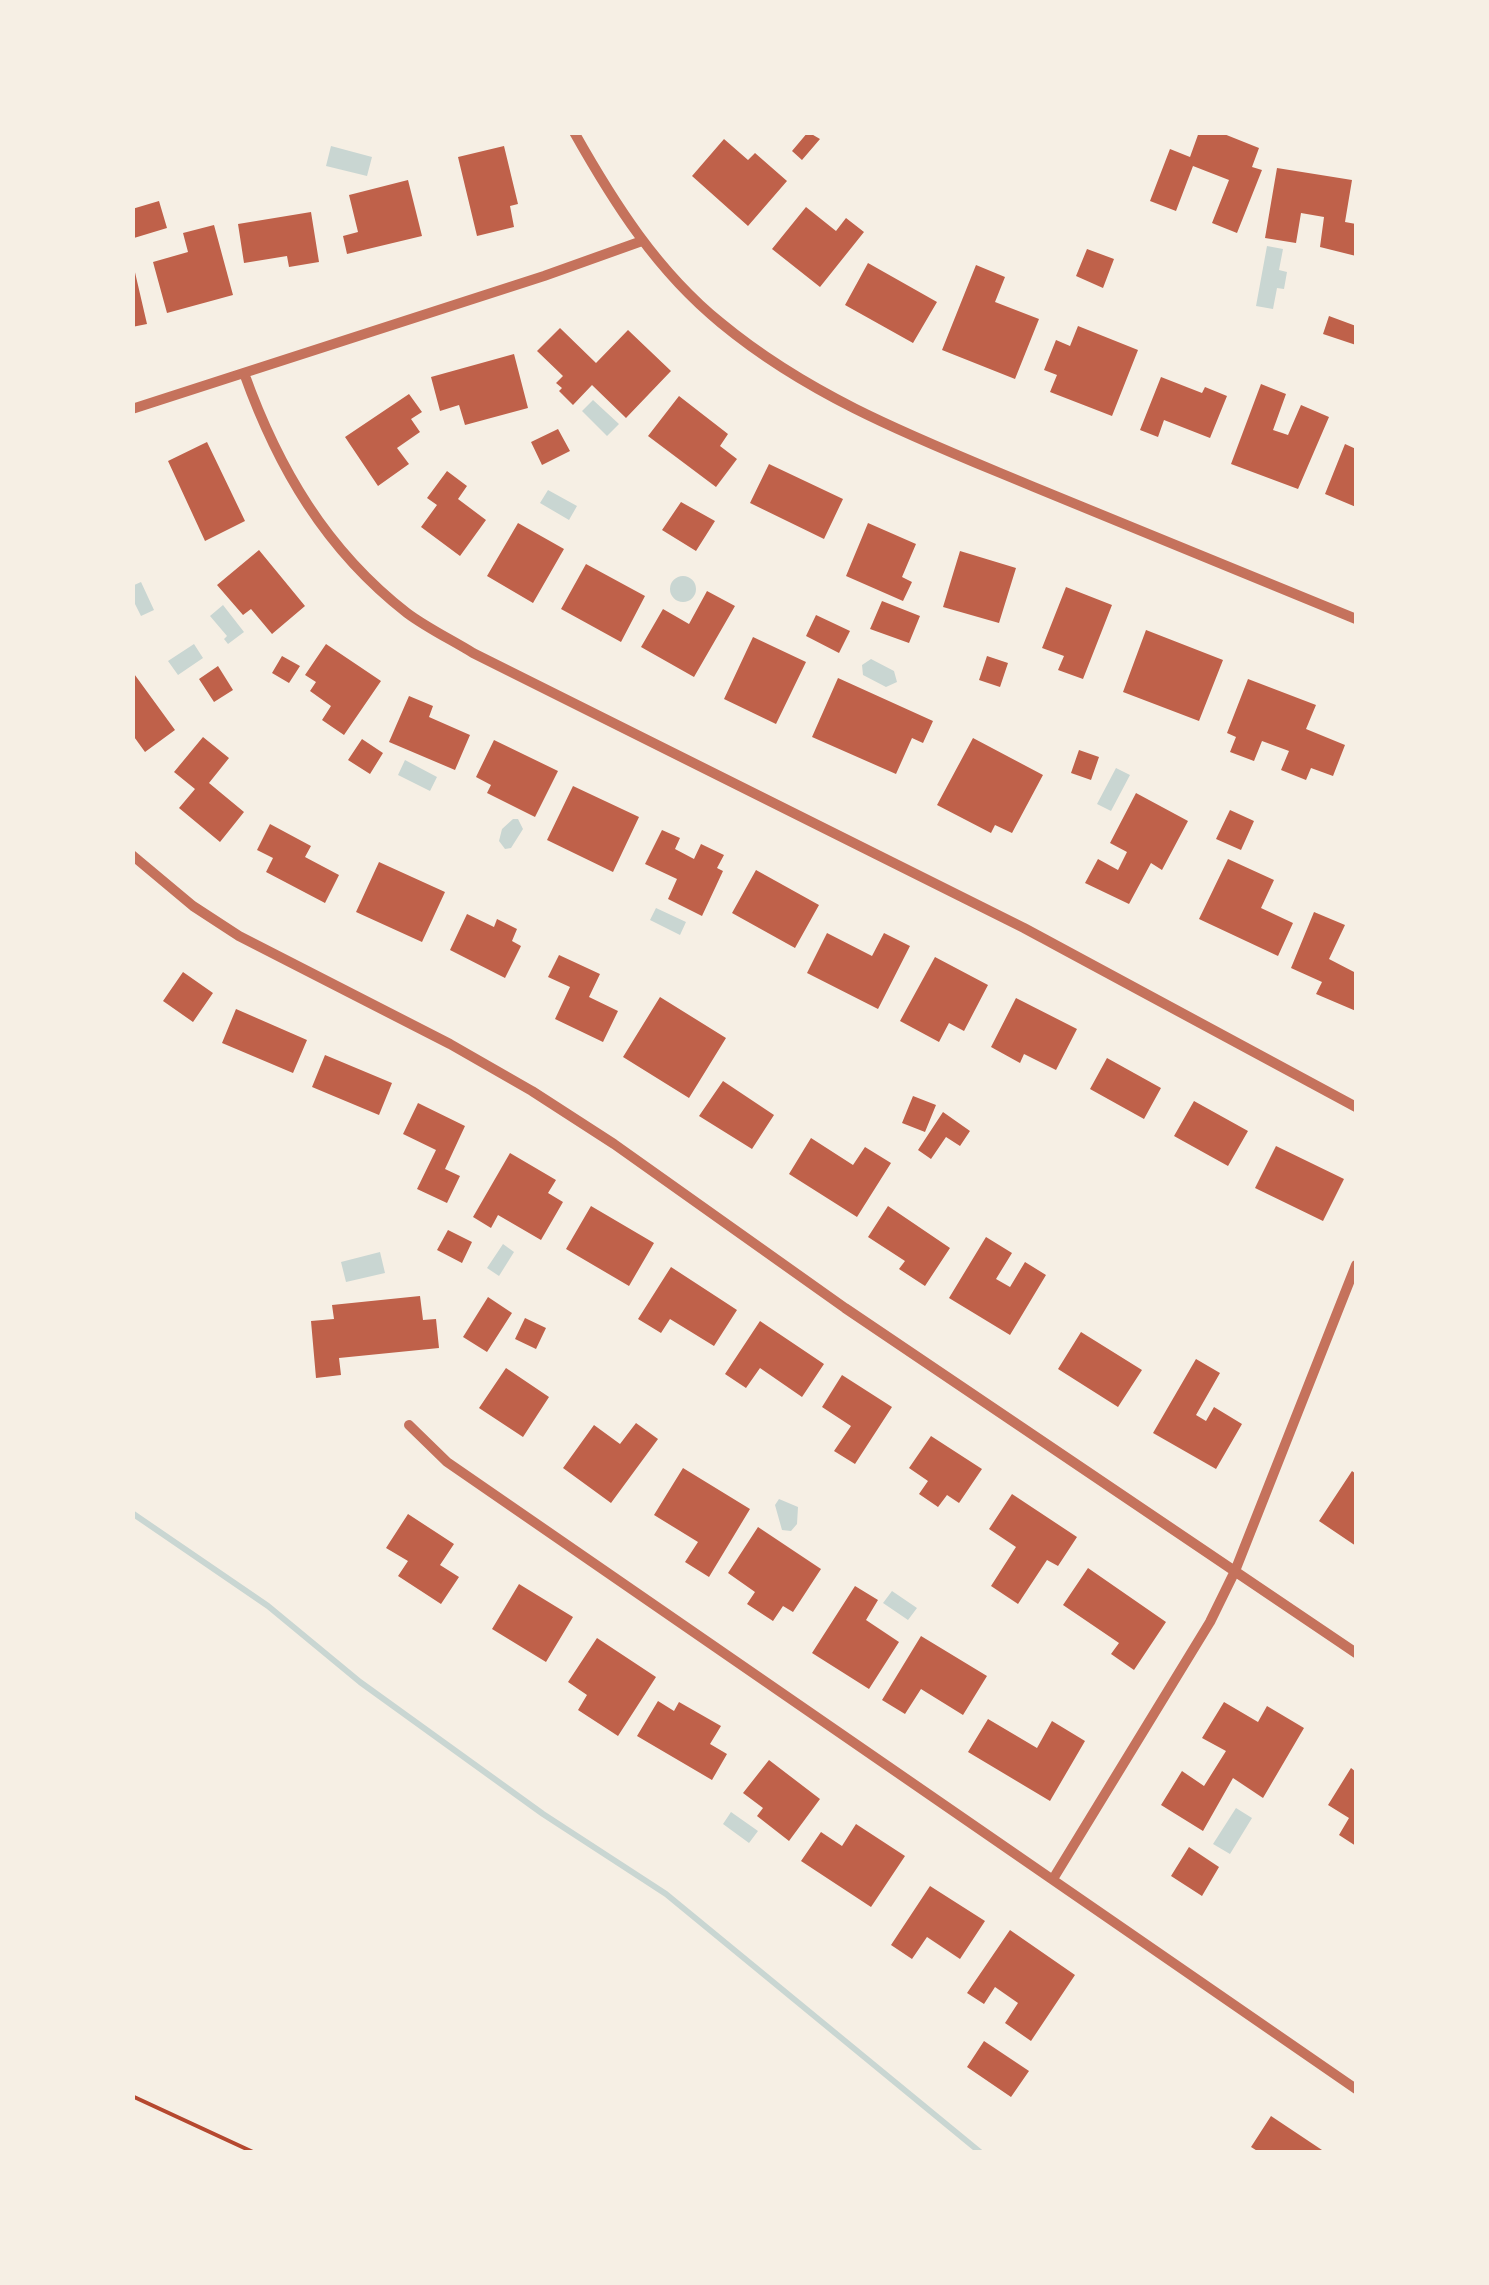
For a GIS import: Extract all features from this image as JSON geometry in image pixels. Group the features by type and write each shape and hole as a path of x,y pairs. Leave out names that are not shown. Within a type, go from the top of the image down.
{"street":[{"path":"574,132 620,212 670,274 718,321 810,386 850,409 1356,618"},
{"path":"132,408 544,276 642,240"},
{"path":"244,372 263,426 305,504 356,568 409,614 474,653 1024,928 1356,1107"},
{"path":"132,854 193,906 239,936 462,1051 601,1135 857,1317 1356,1653"},
{"path":"1052,1879 1201,1637 1236,1571 1356,1265"},
{"path":"409,1425 447,1462 1356,2089"}],"path":[{"path":"132,2096 253,2152"}],"shaded area":[{"path":"331,146 372,157 367,176 326,166"},
{"path":"1267,246 1283,249 1279,270 1287,272 1284,289 1277,288 1273,309 1256,306"},
{"path":"593,400 619,424 607,436 582,411"},
{"path":"548,490 577,506 569,520 540,503"},
{"path":"683,576 692,580 696,589 692,598 683,602 674,598 670,589 674,580"},
{"path":"141,582 154,610 141,616 133,600 132,586"},
{"path":"223,605 244,632 228,644 224,639 227,636 210,616"},
{"path":"194,644 203,658 178,675 168,661"},
{"path":"871,659 894,671 897,682 886,687 863,675 862,665"},
{"path":"405,760 437,777 430,791 398,775"},
{"path":"1116,768 1130,775 1111,811 1097,804"},
{"path":"518,819 523,829 511,848 505,849 499,841 502,829"},
{"path":"656,908 686,922 680,935 650,920"},
{"path":"503,1244 514,1252 499,1276 487,1268"},
{"path":"380,1252 385,1273 346,1282 341,1262"},
{"path":"779,1499 798,1507 797,1524 791,1531 782,1530 775,1505"},
{"path":"892,1591 917,1608 908,1620 883,1603"},
{"path":"1236,1808 1252,1818 1230,1854 1213,1844"},
{"path":"731,1812 758,1831 749,1843 723,1824"}],"building":[{"path":"808,132 820,139 802,160 792,151"},
{"path":"1199,132 1219,132 1259,148 1252,167 1262,170 1237,233 1212,223 1229,180 1193,166 1176,211 1150,201 1170,149 1190,157"},
{"path":"724,139 748,160 755,153 787,181 748,226 692,176"},
{"path":"504,146 518,204 510,206 514,227 477,236 458,157"},
{"path":"1277,168 1352,180 1345,222 1356,224 1356,256 1320,247 1324,217 1301,213 1296,243 1265,238"},
{"path":"408,180 422,236 347,254 343,236 358,232 349,195"},
{"path":"159,201 167,228 134,238 132,209"},
{"path":"806,207 836,231 846,218 864,232 820,287 772,249"},
{"path":"311,212 319,262 289,267 287,256 244,263 238,224"},
{"path":"214,225 233,295 167,313 153,262 188,252 183,233"},
{"path":"1087,249 1114,259 1103,288 1076,276"},
{"path":"868,263 937,302 913,343 845,305"},
{"path":"976,265 1005,277 995,302 1039,319 1015,379 942,350"},
{"path":"132,269 147,324 132,327"},
{"path":"1329,316 1356,326 1356,345 1323,334"},
{"path":"1078,326 1138,350 1112,416 1050,392 1057,375 1044,370 1056,340 1070,346"},
{"path":"560,328 596,363 628,330 671,371 626,418 592,385 573,405 556,383 563,376 537,351"},
{"path":"514,354 528,408 465,425 459,405 440,411 431,377"},
{"path":"1161,377 1202,393 1205,387 1227,396 1210,438 1164,420 1158,437 1140,430"},
{"path":"1261,384 1286,394 1273,430 1288,435 1301,405 1329,417 1298,489 1231,464"},
{"path":"409,394 422,412 411,419 420,432 397,448 409,464 378,486 345,437"},
{"path":"679,396 728,434 720,446 737,459 716,487 648,436"},
{"path":"558,429 570,451 542,465 531,442"},
{"path":"207,442 245,521 205,541 168,461"},
{"path":"1345,444 1356,449 1356,507 1325,494"},
{"path":"769,464 843,499 824,539 750,503"},
{"path":"447,471 467,486 458,499 486,520 460,556 421,527 437,505 427,498"},
{"path":"681,502 715,521 696,551 662,530"},
{"path":"518,523 564,549 533,603 487,576"},
{"path":"868,523 916,544 902,577 912,582 903,601 846,576"},
{"path":"259,550 305,606 272,634 251,609 243,615 217,585"},
{"path":"960,551 1016,568 999,623 943,607"},
{"path":"586,564 645,596 621,642 561,609"},
{"path":"1066,587 1112,605 1083,679 1058,670 1064,656 1042,648"},
{"path":"707,591 735,606 694,677 641,647 663,609 689,624"},
{"path":"882,601 920,616 909,643 870,629"},
{"path":"816,615 850,631 839,653 806,636"},
{"path":"1146,630 1223,660 1199,721 1123,692"},
{"path":"753,637 806,662 776,724 724,699"},
{"path":"326,644 381,681 344,735 322,720 331,706 310,691 316,682 305,675"},
{"path":"282,656 300,666 289,683 272,673"},
{"path":"987,656 1008,663 1000,687 979,680"},
{"path":"218,666 233,690 214,702 199,679"},
{"path":"132,671 175,730 145,752 132,734"},
{"path":"838,678 933,721 923,743 912,738 896,774 812,737"},
{"path":"1248,679 1316,705 1306,729 1345,745 1333,776 1311,768 1306,780 1281,770 1289,751 1262,741 1254,761 1230,752 1236,737 1227,733"},
{"path":"409,696 433,706 429,717 470,735 455,770 389,742"},
{"path":"203,737 229,758 209,783 244,812 220,842 179,808 195,789 174,772"},
{"path":"973,738 1043,775 1012,833 995,825 991,833 937,805"},
{"path":"362,739 383,753 370,774 348,760"},
{"path":"494,740 558,771 535,817 487,793 491,785 476,777"},
{"path":"1079,750 1099,757 1091,780 1071,773"},
{"path":"573,786 639,817 613,872 547,840"},
{"path":"1136,793 1188,821 1162,870 1151,863 1129,904 1085,883 1098,859 1118,870 1127,852 1110,843"},
{"path":"1230,810 1254,821 1241,850 1216,839"},
{"path":"270,824 311,846 305,857 339,875 325,903 266,872 273,858 257,850"},
{"path":"662,830 680,838 675,849 694,859 701,844 724,855 717,868 723,871 702,916 668,899 677,879 645,864"},
{"path":"1228,859 1274,880 1261,908 1293,923 1278,956 1199,919"},
{"path":"379,862 445,892 422,942 356,912"},
{"path":"756,870 819,905 795,948 732,913"},
{"path":"1314,912 1345,925 1329,959 1356,973 1356,1011 1316,994 1322,982 1291,968"},
{"path":"467,914 494,927 497,919 517,929 512,941 521,946 505,978 450,950"},
{"path":"827,933 872,956 884,933 910,946 878,1009 807,973"},
{"path":"559,955 600,974 589,997 618,1011 603,1042 555,1019 570,987 548,977"},
{"path":"935,957 988,985 964,1031 949,1023 939,1042 900,1021"},
{"path":"183,972 213,993 193,1022 163,1001"},
{"path":"660,997 726,1038 689,1098 623,1057"},
{"path":"1016,998 1077,1029 1056,1070 1024,1054 1020,1063 991,1047"},
{"path":"236,1009 307,1040 293,1073 222,1043"},
{"path":"325,1055 392,1083 379,1115 312,1087"},
{"path":"1107,1058 1161,1088 1144,1119 1090,1089"},
{"path":"723,1081 774,1115 752,1149 699,1116"},
{"path":"913,1096 936,1105 925,1132 902,1123"},
{"path":"1194,1101 1248,1131 1228,1166 1174,1136"},
{"path":"418,1103 465,1126 445,1169 460,1176 447,1203 417,1189 436,1150 403,1134"},
{"path":"943,1112 970,1131 960,1146 946,1137 931,1159 918,1150"},
{"path":"811,1138 853,1165 865,1147 891,1163 857,1217 789,1174"},
{"path":"1276,1146 1344,1179 1323,1221 1255,1188"},
{"path":"510,1153 556,1180 548,1193 563,1202 541,1240 498,1215 491,1228 473,1217"},
{"path":"591,1206 654,1243 629,1286 566,1249"},
{"path":"888,1206 950,1248 925,1286 899,1269 905,1261 868,1237"},
{"path":"448,1230 472,1242 462,1263 437,1250"},
{"path":"986,1237 1012,1253 996,1279 1010,1287 1025,1262 1046,1275 1010,1335 949,1298"},
{"path":"671,1267 737,1310 714,1346 670,1319 661,1333 638,1319"},
{"path":"420,1296 423,1320 436,1319 439,1348 339,1358 341,1375 316,1378 311,1321 334,1319 332,1305"},
{"path":"488,1297 512,1313 487,1352 463,1337"},
{"path":"525,1318 546,1328 536,1349 515,1339"},
{"path":"760,1321 824,1364 802,1397 760,1368 746,1388 725,1374"},
{"path":"1081,1332 1142,1370 1118,1407 1058,1369"},
{"path":"1196,1359 1220,1373 1196,1415 1206,1421 1214,1407 1242,1424 1216,1469 1153,1433"},
{"path":"506,1368 549,1397 523,1437 479,1408"},
{"path":"842,1375 892,1407 855,1464 834,1451 851,1426 822,1407"},
{"path":"636,1423 658,1439 611,1503 563,1468 594,1425 620,1444"},
{"path":"931,1436 982,1469 959,1503 947,1495 938,1507 919,1494 928,1481 909,1468"},
{"path":"683,1468 750,1509 709,1577 685,1562 698,1542 654,1515"},
{"path":"1352,1471 1356,1474 1356,1546 1319,1521"},
{"path":"1012,1494 1077,1537 1058,1566 1047,1560 1018,1604 991,1586 1016,1547 989,1529"},
{"path":"408,1514 454,1544 440,1565 459,1577 441,1604 398,1576 408,1561 386,1548"},
{"path":"758,1527 821,1569 793,1612 783,1606 773,1621 747,1604 755,1592 728,1573"},
{"path":"1088,1568 1166,1622 1134,1670 1111,1654 1119,1643 1063,1605"},
{"path":"519,1584 573,1617 546,1662 492,1629"},
{"path":"855,1586 878,1600 866,1620 899,1642 869,1689 812,1653"},
{"path":"921,1636 987,1676 963,1715 921,1689 905,1714 882,1700"},
{"path":"597,1638 656,1677 618,1736 578,1710 587,1695 568,1682"},
{"path":"658,1701 674,1711 679,1702 721,1726 710,1744 727,1754 712,1780 637,1736"},
{"path":"1224,1702 1258,1722 1267,1706 1304,1728 1263,1798 1233,1778 1203,1831 1161,1805 1182,1771 1204,1786 1226,1751 1202,1738"},
{"path":"988,1719 1037,1748 1052,1721 1085,1741 1050,1801 968,1752"},
{"path":"769,1760 820,1799 789,1841 757,1816 763,1808 743,1793"},
{"path":"1351,1768 1356,1772 1356,1846 1339,1835 1349,1818 1328,1805"},
{"path":"856,1824 905,1856 871,1907 801,1861 821,1832 842,1846"},
{"path":"1189,1847 1219,1867 1202,1896 1171,1876"},
{"path":"930,1886 985,1921 960,1959 927,1937 912,1959 891,1945"},
{"path":"1010,1930 1075,1975 1031,2041 1005,2023 1018,2003 995,1987 984,2004 967,1993"},
{"path":"984,2041 1029,2071 1011,2097 967,2067"},
{"path":"1271,2116 1325,2152 1259,2152 1251,2147"}],"waterway":[{"path":"132,1513 268,1606 360,1682 543,1814 666,1894 980,2152"}]}
